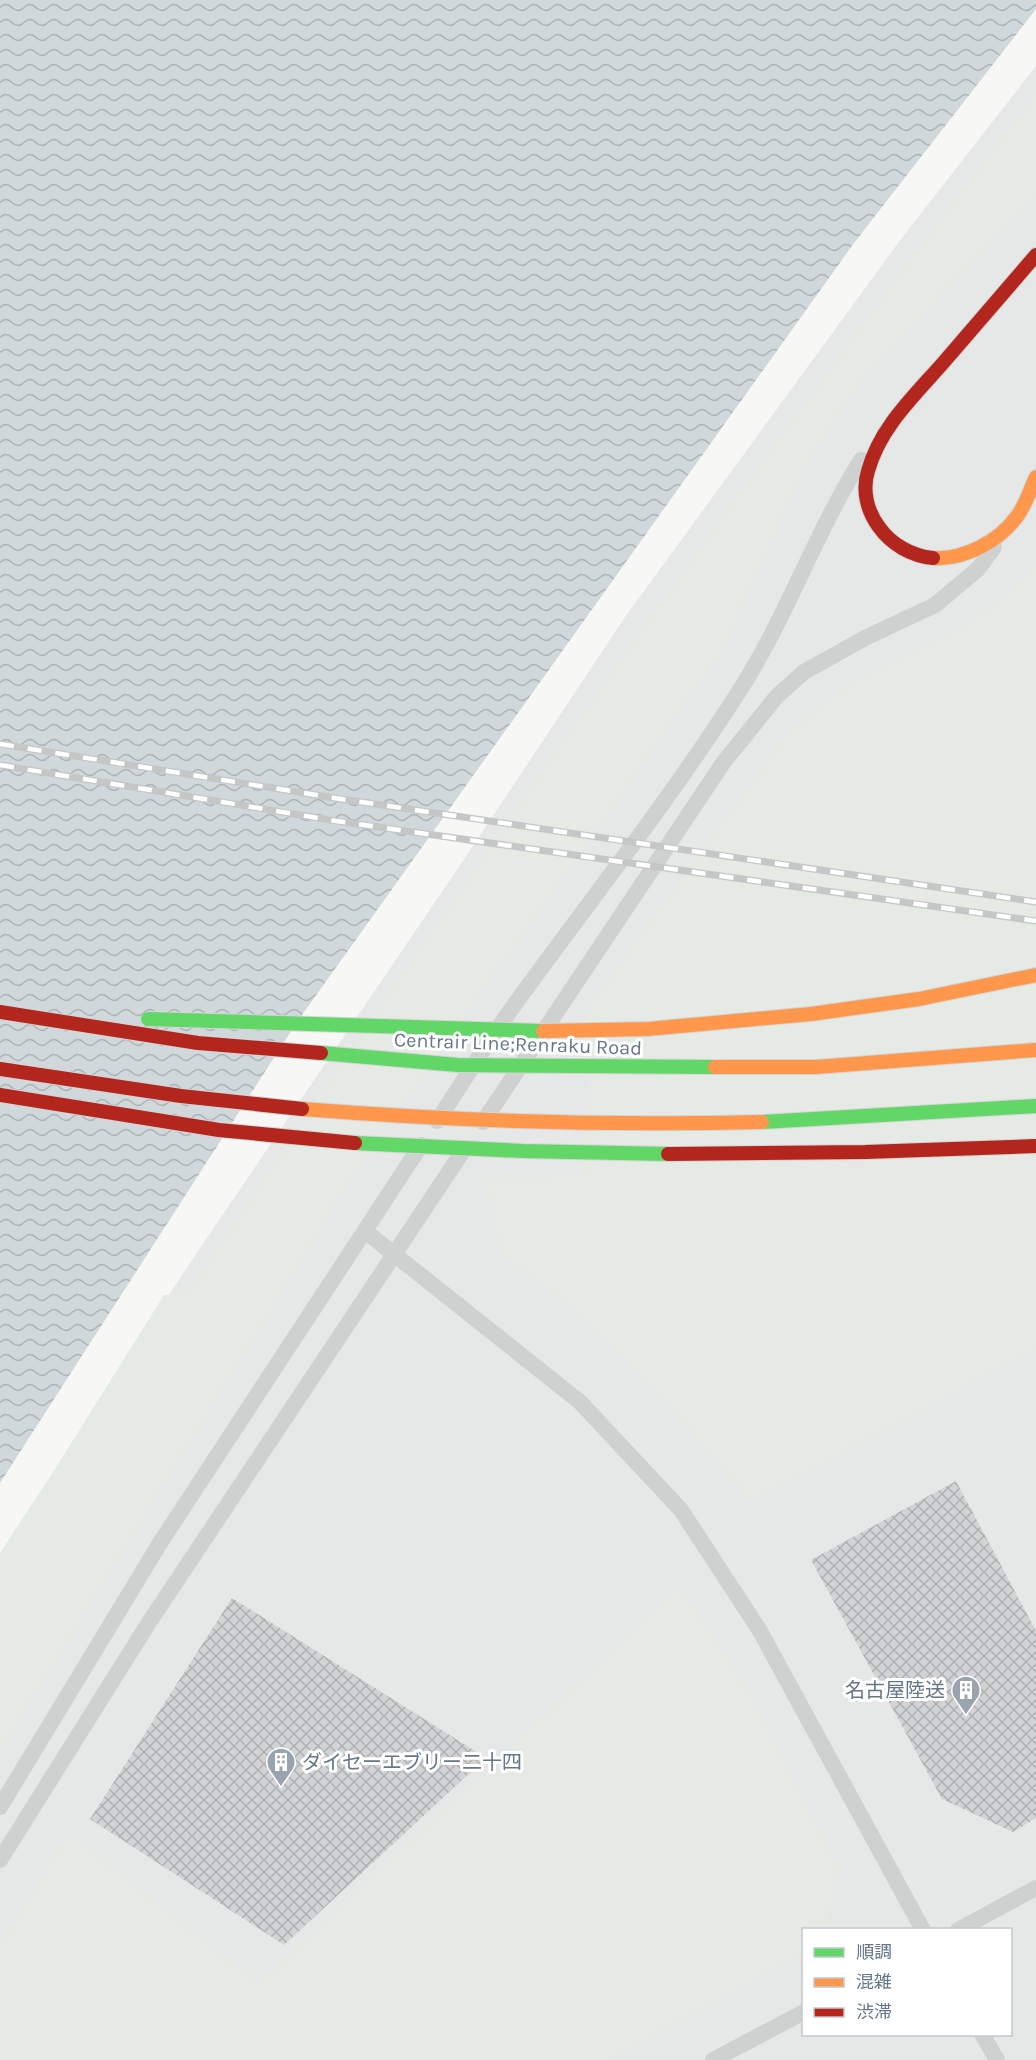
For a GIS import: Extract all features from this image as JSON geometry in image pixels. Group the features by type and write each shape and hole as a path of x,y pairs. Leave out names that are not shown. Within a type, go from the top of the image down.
{"main road":[{"path":"1036,255 889,425 875,451 865,488 873,518 887,538 924,558 958,556 980,547 1016,518 1036,477"},
{"path":"45,1021 230,1018 395,1028 594,1031 715,1024 811,1014 919,999 1036,975"},
{"name":"Centrair Line;Renraku Road","path":"0,1012 45,1021 198,1043 458,1065 589,1068 816,1067 1036,1050"},
{"path":"0,1069 182,1096 372,1113 538,1121 670,1124 816,1121 1036,1106"},
{"path":"0,1095 145,1120 350,1143 716,1155 879,1154 1036,1146"}],"lane":[{"path":"0,1807 160,1543 517,1000 581,917 739,692 782,616 814,544 847,483 867,451 889,425"},
{"path":"0,1860 148,1624 751,725 777,696 804,672 865,638 935,605 978,569 1016,518"},
{"path":"365,1231 580,1402 681,1510 759,1631 922,1928"},
{"path":"960,1928 1036,1888"},
{"path":"713,2060 802,2013"},
{"path":"983,2036 997,2060"}],"shaded area":[{"path":"1036,66 1036,2060 0,2060 0,1553 194,1257 471,849 625,617 901,239"},
{"path":"1036,95 1036,196 874,365 834,420 801,475 723,649 357,1169 0,1751 0,1557 164,1295 189,1293 417,954 572,729 894,282"},
{"path":"1036,566 1036,1349 751,1501 664,1401 604,1338 572,1308 502,1255 486,1178 585,1176 590,1005 790,731 849,685 935,642 999,603"},
{"path":"681,1587 737,1672 839,1868 825,1928 802,1928 802,1955 606,2060 0,2060 0,1948 69,1833 258,1985"}],"water":[{"path":"0,0 1036,0 1036,9 854,243 297,1022 0,1483"}],"building":[{"name":"名古屋陸送","path":"956,1481 1036,1631 1036,1818 1013,1832 942,1799 811,1560"},
{"name":"ダイセーエブリー二十四","path":"232,1598 486,1758 284,1945 90,1819"}],"railway":[{"path":"0,744 341,799 1036,902"},
{"path":"0,765 336,821 1036,921"}],"traffic: slow":[{"path":"933,558 957,556 991,541 1021,511 1036,477"},
{"path":"811,1014 919,999 1036,975"},
{"path":"543,1031 648,1029 811,1014"},
{"path":"715,1067 816,1067 1036,1050"},
{"path":"302,1109 532,1122 762,1122"}],"traffic: jam":[{"path":"933,558 917,555 902,548 889,539 879,527 871,514 867,500 868,471 881,440 900,412 1036,255"},
{"path":"0,1012 198,1043 321,1053"},
{"path":"0,1069 181,1096 302,1109"},
{"path":"0,1095 219,1130 355,1143"},
{"path":"668,1154 865,1152 1036,1146"}],"traffic: fast":[{"path":"148,1019 543,1031"},
{"path":"321,1053 458,1065 715,1067"},
{"path":"762,1122 1036,1106"},
{"path":"355,1143 523,1151 668,1154"}],"place":[{"name":"名古屋陸送","path":"966,1716"},
{"name":"ダイセーエブリー二十四","path":"281,1788"}]}
